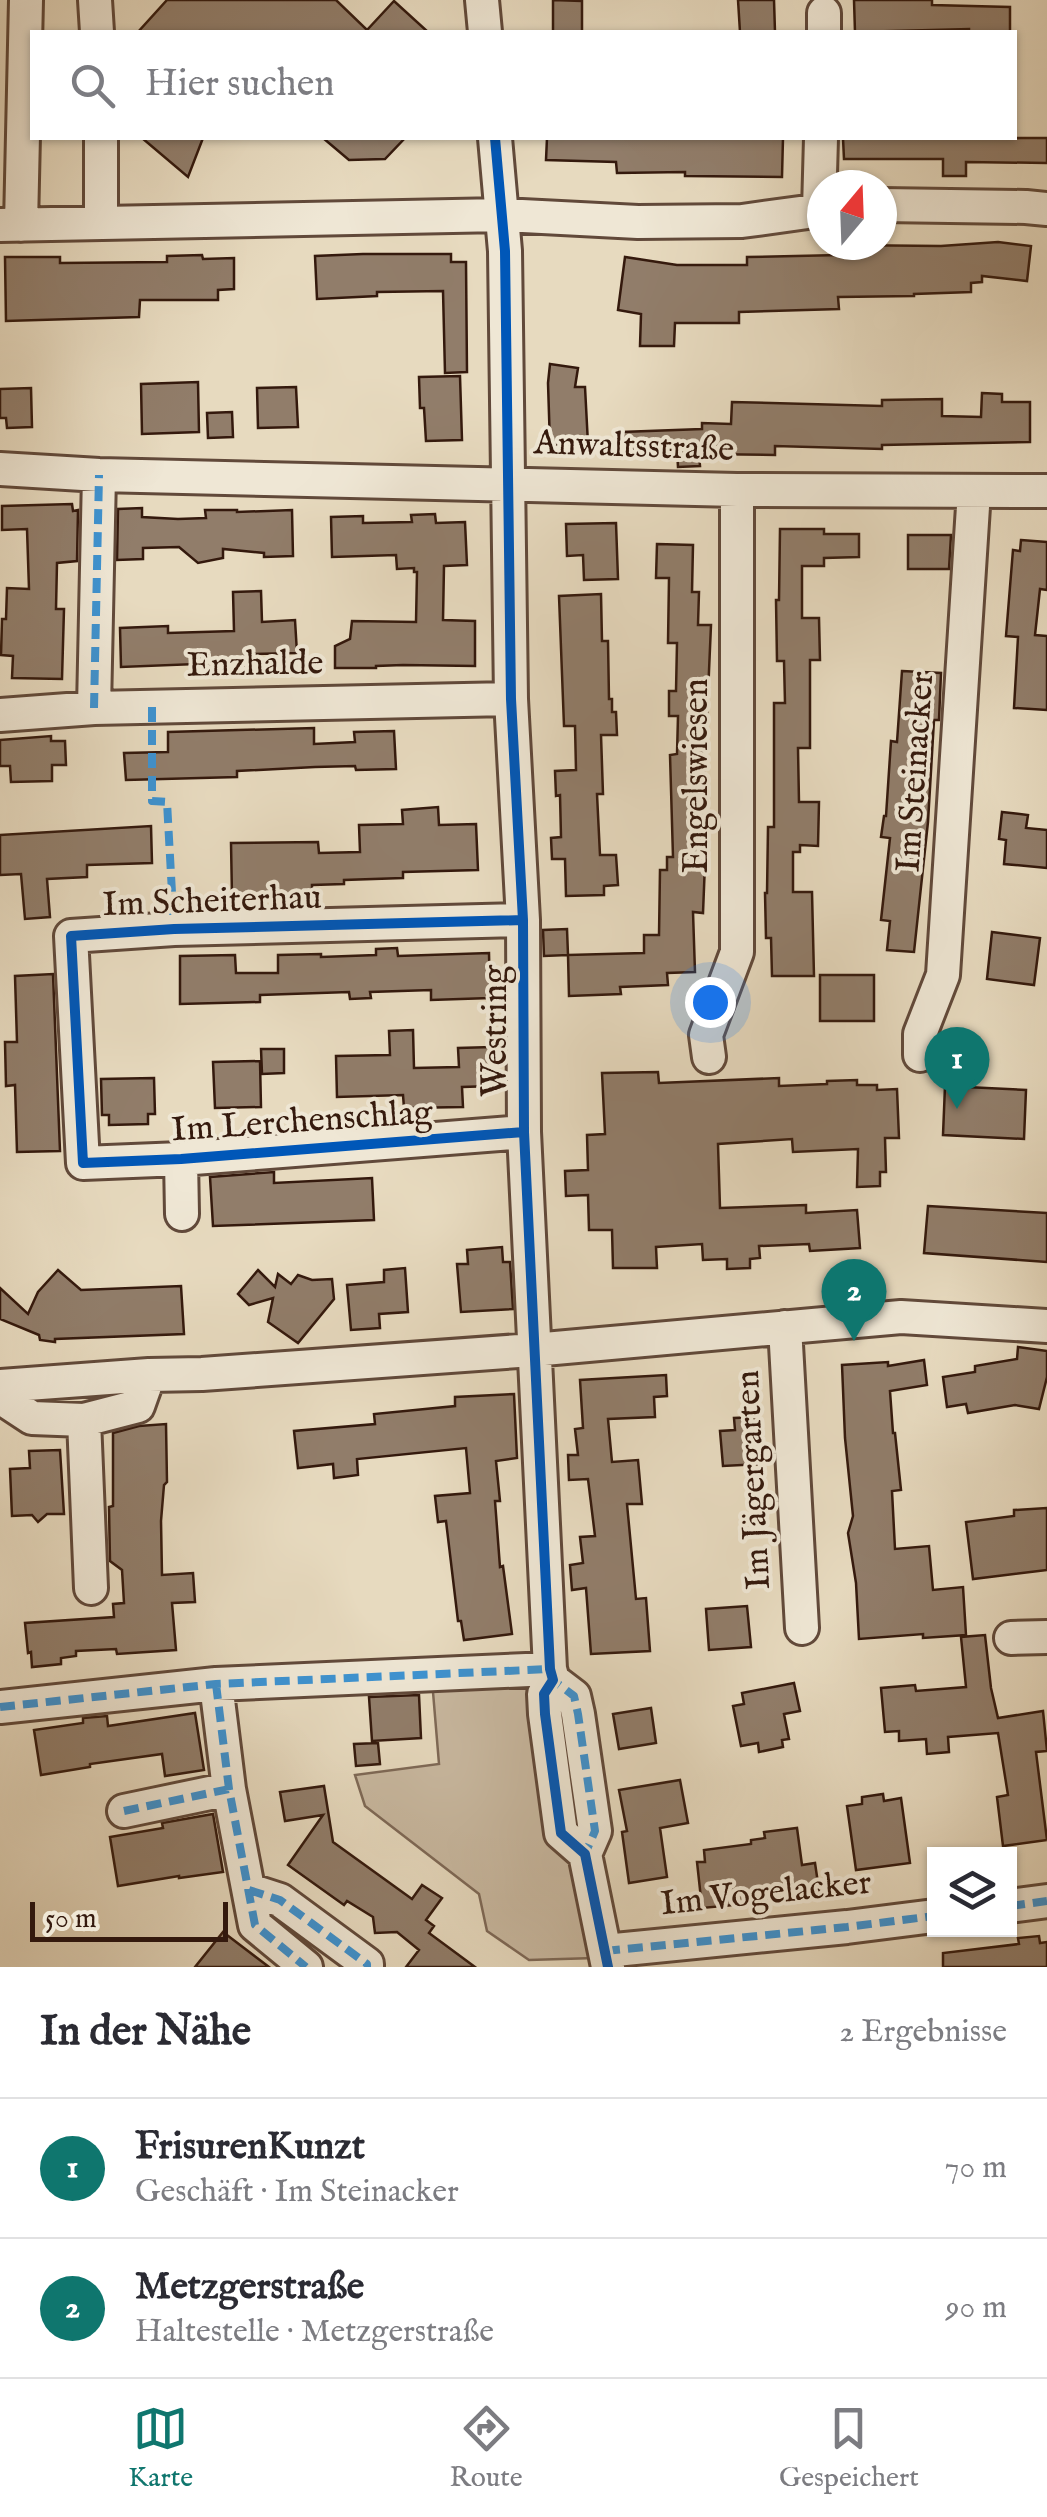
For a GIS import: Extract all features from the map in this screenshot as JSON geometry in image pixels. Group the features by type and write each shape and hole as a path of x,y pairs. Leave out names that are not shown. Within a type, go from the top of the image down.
{"street":[{"path":"26,0 10,225 502,215 638,222 742,221 807,212"},
{"path":"95,0 96,30"},
{"path":"482,0 485,30"},
{"path":"101,140 101,222"},
{"name":"Westring","path":"495,140 505,250 512,699 523,920 524,1132 552,1675"},
{"path":"821,140 821,170"},
{"path":"897,205 1047,209"},
{"name":"Anwaltsstraße","path":"0,469 100,475 737,490 1047,491"},
{"path":"94,708 100,475"},
{"name":"Engelswiesen","path":"710,1057 706,1035 737,952 737,490"},
{"name":"Im Steinacker","path":"920,1054 920,1034 943,975 974,491"},
{"name":"Enzhalde","path":"0,715 94,708 512,699"},
{"name":"Im Scheiterhau","path":"83,1162 71,936 174,929 523,920"},
{"name":"Im Lerchenschlag","path":"83,1162 181,1159 524,1132"},
{"path":"181,1159 182,1214"},
{"path":"0,1386 533,1350 901,1317 1047,1326"},
{"name":"Im Jägergarten","path":"786,1327 802,1628"},
{"path":"0,1397 32,1418 84,1420 138,1406 149,1375"},
{"path":"84,1420 91,1588"},
{"path":"1012,1638 1047,1637"},
{"path":"0,1707 216,1684 552,1675 574,1696 578,1714 596,1831 586,1854 606,1959"},
{"path":"216,1684 228,1789 256,1925 304,1967"},
{"path":"124,1811 228,1789"},
{"path":"249,1890 280,1900 367,1967"},
{"path":"1017,1905 1047,1901"},
{"name":"Im Vogelacker","path":"606,1959 927,1917"}],"shaded area":[{"path":"530,1677 594,1958 529,1960 487,1931 479,1894 365,1806 355,1775 439,1764 432,1680"}],"building":[{"path":"167,0 336,0 367,30 140,30"},
{"path":"553,0 582,1 582,30 553,30"},
{"path":"738,0 774,0 775,30 740,30"},
{"path":"854,0 932,0 932,5 1010,7 1010,30 855,30"},
{"path":"394,1 426,30 367,30"},
{"path":"1047,138 1047,163 966,162 966,176 943,176 943,159 844,159 843,140"},
{"path":"144,140 202,140 188,177"},
{"path":"325,140 403,140 385,159 349,160"},
{"path":"547,140 783,140 782,177 617,173 616,162 546,160"},
{"path":"998,242 1031,246 1027,281 982,276 982,282 971,283 971,292 838,297 839,309 739,312 739,323 675,323 674,346 640,346 641,314 618,310 625,257 677,265 747,265 747,257 897,260 897,246"},
{"path":"451,254 451,262 466,262 467,372 445,373 443,291 377,292 377,296 317,299 315,256"},
{"path":"202,255 203,259 234,258 234,289 218,290 218,300 140,300 139,317 6,321 5,257 60,257 60,263 167,262 167,256"},
{"path":"550,364 578,368 575,387 585,387 588,444 550,445"},
{"path":"460,376 462,440 426,441 419,377"},
{"path":"198,382 199,432 142,434 141,384"},
{"path":"296,387 298,427 258,428 257,388"},
{"path":"31,388 32,427 7,428 6,418 0,418 0,389"},
{"path":"982,393 1002,394 1002,402 1030,402 1030,442 882,445 882,449 775,446 775,455 699,454 700,466 678,467 677,450 622,450 622,432 702,429 702,423 731,424 732,402 882,406 882,400 942,399 942,416 981,417"},
{"path":"232,412 233,437 208,438 207,413"},
{"path":"72,504 73,511 78,510 77,561 57,563 56,609 64,609 62,679 12,678 13,656 1,655 2,619 6,619 7,588 29,589 27,529 2,530 2,506"},
{"path":"142,508 142,517 178,519 206,518 205,510 292,510 293,556 264,557 264,553 223,549 223,558 198,563 179,547 143,548 143,559 117,560 118,509"},
{"path":"435,514 436,523 465,522 467,565 444,566 443,620 475,621 475,666 335,668 335,646 350,639 352,621 416,622 417,572 414,568 397,569 396,555 332,557 331,517 363,516 363,523 412,522 411,515"},
{"path":"616,523 618,579 584,580 583,555 567,556 566,524"},
{"path":"780,529 859,534 859,557 824,558 824,566 802,566 802,618 819,618 820,660 810,660 810,748 798,748 799,802 819,802 818,846 800,845 800,852 793,852 793,892 812,892 814,976 772,976 771,938 766,938 768,827 774,827 774,703 785,703 784,661 777,661"},
{"path":"908,535 951,535 949,569 908,569"},
{"path":"1021,540 1047,542 1047,590 1040,589 1035,635 1047,636 1047,710 1014,708 1018,637 1006,636 1013,550 1020,551"},
{"path":"657,544 693,545 692,592 699,592 698,625 711,625 703,740 703,913 693,912 695,972 667,973 668,985 620,987 621,994 569,996 568,955 644,953 644,935 659,935 660,870 667,870 667,857 673,857 670,755 677,754 678,716 669,716 669,691 676,691 677,643 668,643 669,578 656,578"},
{"path":"261,591 262,622 295,620 297,653 248,654 249,670 197,672 196,664 121,667 120,628 168,626 168,633 234,631 233,592"},
{"path":"601,594 602,641 608,641 609,699 612,712 616,712 617,735 601,735 603,794 597,794 600,855 616,855 618,885 604,886 604,895 566,896 565,859 552,859 551,838 561,837 555,771 576,770 575,726 564,726 559,596"},
{"path":"902,671 941,673 914,952 887,950 890,921 881,920 890,838 881,837 891,741 897,742"},
{"path":"314,728 314,744 355,742 354,732 394,731 396,769 315,767 237,771 237,777 126,780 124,753 168,752 168,732"},
{"path":"51,736 51,741 65,741 66,765 52,765 52,781 11,782 10,766 0,766 0,740"},
{"path":"438,807 439,825 476,824 478,870 403,872 403,878 312,885 312,894 232,897 231,843 318,842 319,853 360,852 359,825 403,824 402,810"},
{"path":"1002,812 1028,815 1026,828 1047,830 1047,868 1004,864 1006,840 999,839"},
{"path":"151,826 152,863 87,865 87,877 47,879 50,917 25,919 21,874 0,875 0,835"},
{"path":"567,929 568,955 544,956 543,930"},
{"path":"992,932 1040,938 1034,985 987,979"},
{"path":"397,948 398,956 489,953 490,998 431,1000 431,990 370,992 371,998 350,999 349,992 260,995 260,1002 180,1004 180,956 235,955 236,973 278,973 278,955 376,955 376,949"},
{"path":"53,974 60,1151 17,1152 15,1085 6,1086 5,1042 17,1042 15,976"},
{"path":"820,975 874,975 874,1021 820,1021"},
{"path":"413,1030 414,1068 459,1067 458,1048 492,1047 493,1086 462,1087 463,1107 404,1108 403,1095 337,1097 336,1056 390,1055 389,1031"},
{"path":"261,1049 284,1049 284,1073 262,1074"},
{"path":"260,1061 261,1107 215,1108 213,1062"},
{"path":"658,1072 659,1083 779,1078 779,1086 857,1080 857,1085 877,1085 877,1090 897,1089 899,1138 885,1138 886,1172 880,1172 880,1186 857,1187 858,1149 793,1152 792,1139 718,1144 720,1208 806,1205 806,1213 857,1210 860,1248 810,1251 809,1244 759,1246 760,1258 750,1259 750,1268 727,1269 727,1259 703,1260 702,1244 656,1247 657,1268 613,1268 612,1230 589,1230 588,1195 566,1196 565,1171 588,1170 587,1135 605,1134 602,1073"},
{"path":"154,1078 155,1114 148,1114 148,1124 109,1125 109,1115 102,1115 101,1079"},
{"path":"945,1086 1026,1090 1024,1139 943,1135"},
{"path":"274,1172 274,1183 372,1178 374,1220 213,1226 210,1177"},
{"path":"928,1206 1047,1213 1047,1262 924,1253"},
{"path":"502,1247 503,1262 510,1262 513,1309 461,1312 457,1264 468,1264 467,1250"},
{"path":"405,1268 408,1312 379,1314 380,1328 351,1330 347,1285 384,1282 384,1270"},
{"path":"58,1270 81,1290 181,1286 184,1334 55,1342 40,1340 39,1335 0,1319 0,1288 28,1314 38,1292"},
{"path":"258,1270 275,1287 278,1274 291,1284 298,1275 312,1280 332,1279 334,1299 298,1343 268,1322 273,1298 249,1305 238,1294"},
{"path":"1018,1347 1047,1351 1047,1377 1039,1409 1015,1405 968,1413 966,1404 947,1407 943,1377 975,1372 975,1366 1017,1359"},
{"path":"924,1360 927,1385 890,1391 901,1490 892,1491 895,1549 929,1546 933,1590 963,1587 966,1635 859,1639 848,1533 853,1516 842,1365 888,1362 888,1366"},
{"path":"666,1375 667,1396 654,1397 655,1417 608,1419 612,1462 638,1460 642,1504 627,1504 636,1599 646,1598 650,1651 591,1654 586,1588 572,1590 570,1565 583,1563 580,1537 595,1536 588,1479 569,1480 568,1455 578,1455 575,1429 583,1428 580,1380"},
{"path":"514,1394 517,1458 496,1461 500,1501 495,1501 500,1567 503,1566 512,1634 464,1640 458,1621 446,1521 438,1522 435,1496 470,1493 466,1448 357,1459 358,1475 334,1478 333,1464 298,1468 294,1431 375,1424 374,1414 455,1406 455,1397"},
{"path":"758,1417 761,1464 723,1466 720,1431 735,1430 734,1418"},
{"path":"166,1424 162,1575 193,1573 195,1602 172,1603 176,1650 117,1654 116,1649 76,1651 76,1656 61,1658 61,1664 32,1667 25,1623 114,1617 113,1604 124,1603 122,1570 110,1561 113,1433"},
{"path":"60,1450 64,1514 47,1514 38,1522 32,1515 12,1516 10,1469 30,1468 29,1451"},
{"path":"1047,1508 1047,1570 973,1579 966,1522 1014,1516 1014,1510"},
{"path":"747,1606 751,1647 709,1650 706,1609"},
{"path":"985,1635 998,1718 1043,1711 1047,1751 1036,1752 1047,1840 1003,1846 997,1797 1008,1795 998,1733 948,1737 949,1752 927,1754 926,1739 899,1741 899,1731 885,1732 881,1688 915,1685 916,1691 966,1687 961,1637"},
{"path":"794,1683 800,1711 784,1714 789,1739 782,1740 783,1747 759,1752 758,1743 741,1746 733,1706 744,1704 742,1693"},
{"path":"419,1695 421,1738 372,1741 369,1697"},
{"path":"651,1708 656,1743 619,1749 613,1714"},
{"path":"195,1713 204,1770 165,1776 162,1754 41,1775 34,1730 83,1723 83,1718 107,1716 108,1726"},
{"path":"378,1743 380,1764 356,1766 354,1744"},
{"path":"680,1780 688,1823 660,1828 667,1877 629,1883 622,1832 627,1831 619,1790"},
{"path":"324,1786 333,1842 412,1899 422,1885 442,1898 426,1920 434,1926 429,1933 475,1967 406,1967 419,1950 397,1932 375,1933 373,1917 347,1901 344,1905 288,1865 323,1815 285,1821 280,1792"},
{"path":"883,1794 884,1801 901,1798 910,1863 856,1870 847,1806 862,1804 862,1797"},
{"path":"213,1814 223,1872 118,1886 110,1837"},
{"path":"797,1828 802,1865 815,1863 820,1897 702,1908 697,1862 705,1862 704,1850 751,1844 751,1840 765,1838 764,1832"},
{"path":"223,1932 269,1967 195,1967"},
{"path":"1039,1936 1040,1943 1047,1942 1047,1967 943,1967 943,1953 1019,1944 1018,1938"}],"marked path":[{"path":"94,708 99,475"},
{"path":"152,707 152,801 167,802 174,929"},
{"path":"0,1707 216,1684 550,1669"},
{"path":"551,1674 574,1696 578,1714 595,1831 585,1854 587,1859"},
{"path":"216,1684 229,1789 255,1925 306,1967"},
{"path":"124,1811 229,1789"},
{"path":"249,1890 280,1900 367,1967"},
{"path":"1017,1905 1047,1901"},
{"path":"605,1951 927,1917"}],"cycle path":[{"path":"495,140 505,251 511,699 523,920 524,1132 553,1680 544,1694 545,1714 561,1833 585,1854 608,1967"},
{"path":"523,920 174,929 71,936 83,1163 524,1132"}],"place":[{"name":"FrisurenKunzt","path":"957,1109"},
{"name":"Metzgerstraße","path":"854,1341"}]}
